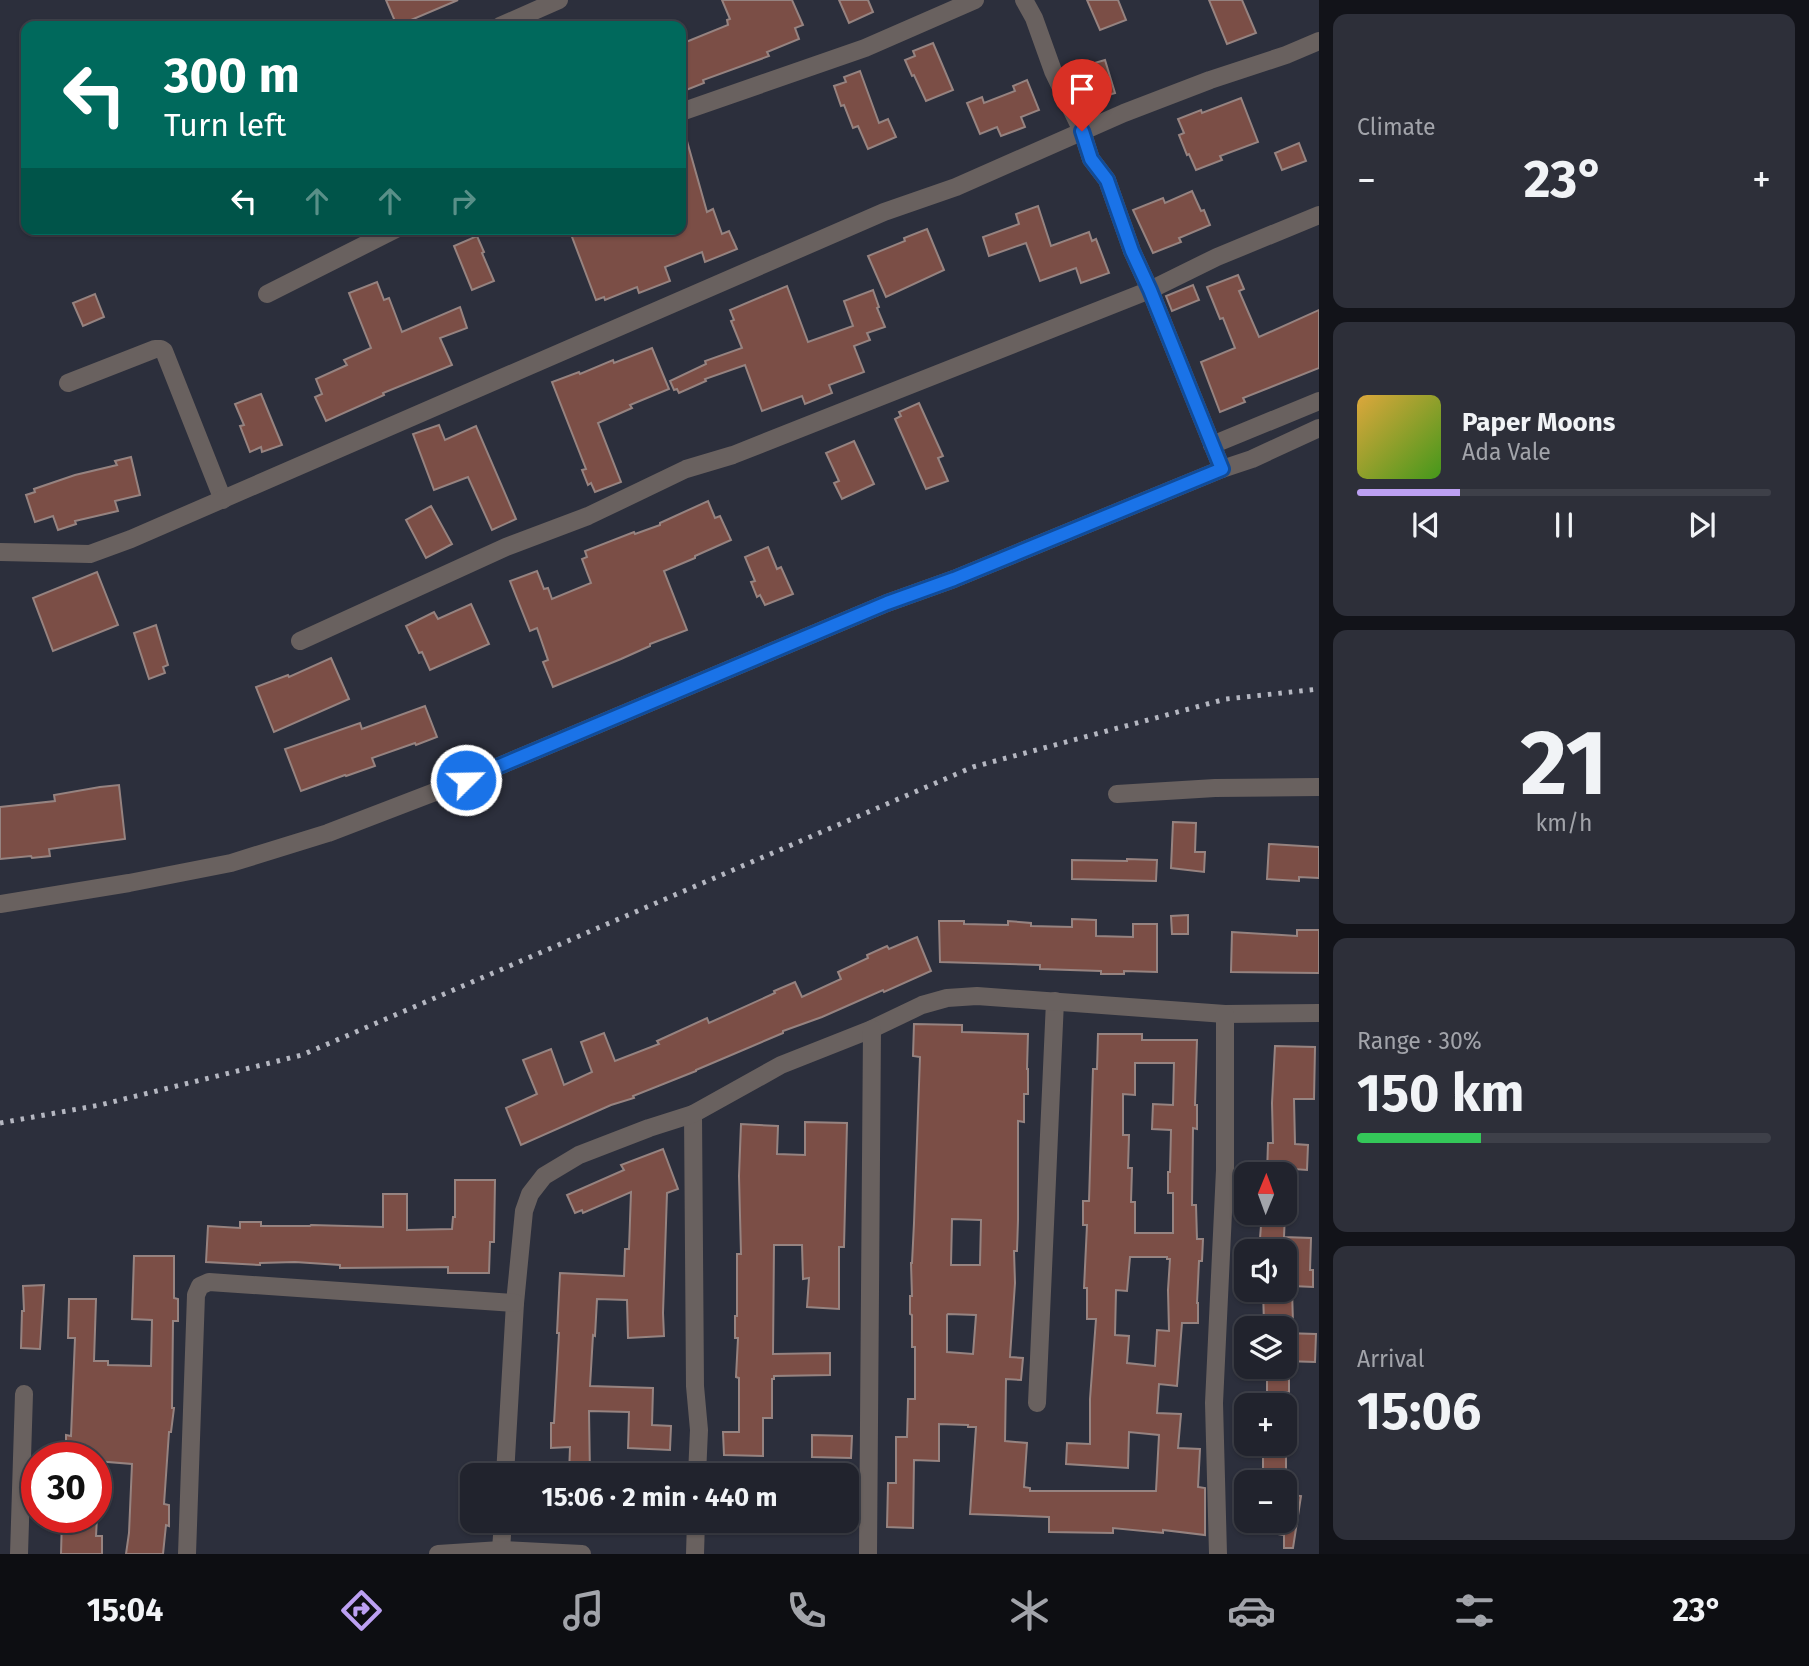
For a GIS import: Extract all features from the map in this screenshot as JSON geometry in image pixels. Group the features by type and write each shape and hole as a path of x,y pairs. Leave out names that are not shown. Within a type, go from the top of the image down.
{"street":[{"path":"511,21 559,0"},
{"path":"686,110 865,48 975,0"},
{"path":"1024,0 1034,18 1053,71 1082,131 1091,159 1107,180 1132,251 1222,469"},
{"path":"0,552 90,554 131,539 884,212 956,187 1082,131 1198,85 1319,41"},
{"path":"300,641 506,547 588,516 686,469 733,455 1150,290 1217,257 1319,215"},
{"path":"267,294 384,235"},
{"path":"68,383 156,349 164,351 223,500"},
{"path":"1212,445 1319,401"},
{"path":"0,904 231,863 328,833 466,780 887,603 954,579 1252,458 1319,428"},
{"path":"1117,794 1215,788 1319,787"},
{"path":"506,1463 515,1303 524,1211 530,1194 544,1176 579,1155 693,1114 781,1065 872,1029 922,1004 947,998 977,996 1225,1014 1319,1013"},
{"path":"1037,1403 1055,1001"},
{"path":"1218,1554 1214,1402 1225,1170 1225,1014"},
{"path":"868,1554 872,1029"},
{"path":"693,1114 698,1463"},
{"path":"187,1554 196,1295 200,1286 209,1282 515,1303"},
{"path":"19,1554 23,1394"},
{"path":"501,1550 502,1533"},
{"path":"695,1554 696,1533"},
{"path":"438,1554 501,1550 582,1554"}],"building":[{"path":"386,0 458,0 409,21 395,21"},
{"path":"722,0 792,0 803,25 795,28 799,39 767,52 769,56 703,80 704,83 686,90 686,42 728,25 727,20 730,19"},
{"path":"839,0 868,0 873,12 849,23"},
{"path":"1087,0 1118,0 1126,20 1100,30"},
{"path":"1209,0 1242,0 1256,33 1227,44"},
{"path":"933,43 953,90 926,101 905,60 915,56 913,51"},
{"path":"1105,60 1115,93 1084,102 1074,69"},
{"path":"860,71 879,123 888,119 896,137 868,149 858,126 853,128 844,105 841,106 834,86 846,82 844,77"},
{"path":"1027,80 1039,110 1021,117 1025,127 1001,136 997,127 980,134 967,103 982,97 984,103 1015,91 1013,86"},
{"path":"1241,98 1258,142 1220,156 1222,160 1196,170 1179,135 1184,133 1178,119"},
{"path":"686,138 707,212 713,209 722,234 729,231 737,249 705,262 702,252 665,267 670,281 639,293 637,287 605,300 604,297 596,300 571,235 686,235"},
{"path":"1299,143 1306,161 1282,170 1275,153"},
{"path":"1192,191 1210,225 1179,238 1181,242 1153,253 1133,210 1163,198 1165,203"},
{"path":"1038,206 1051,246 1089,232 1092,241 1096,239 1109,273 1081,283 1076,268 1040,281 1026,243 989,256 983,237 1019,224 1016,214"},
{"path":"927,229 944,270 886,297 868,256"},
{"path":"477,236 494,281 472,290 454,246"},
{"path":"1238,275 1244,289 1239,291 1259,337 1319,310 1319,368 1243,398 1245,402 1220,412 1201,362 1235,348 1207,287"},
{"path":"377,282 384,300 389,298 402,332 460,307 467,328 440,338 452,365 383,393 384,395 326,421 315,397 322,394 316,379 347,365 344,360 371,348 349,293"},
{"path":"1193,285 1199,300 1172,311 1166,296"},
{"path":"787,286 808,342 853,326 844,301 873,290 885,327 867,333 870,340 854,346 864,372 829,385 832,393 805,404 802,396 762,411 745,365 705,379 706,381 679,393 677,389 674,390 670,381 706,364 705,361 742,348 731,321 734,320 730,310"},
{"path":"95,294 104,317 83,326 73,303"},
{"path":"652,348 669,389 630,405 632,408 598,423 621,482 595,492 591,483 588,485 582,470 586,469 552,382"},
{"path":"261,394 282,445 262,452 261,447 250,452 240,426 244,425 235,404"},
{"path":"919,403 943,456 938,458 948,481 926,489 895,419 901,416 899,412"},
{"path":"439,425 445,440 476,426 516,519 492,530 468,477 434,490 413,434"},
{"path":"854,441 874,484 842,499 834,483 839,481 826,453"},
{"path":"131,457 140,495 115,501 118,511 75,521 76,524 58,530 53,516 35,522 26,495 35,492 34,489 117,465 115,461"},
{"path":"708,501 715,518 720,516 731,540 664,571 687,630 553,687 543,662 548,660 537,628 530,631 510,581 537,571 544,589 548,588 552,599 591,583 582,559 587,557 585,551 660,525"},
{"path":"431,506 452,544 426,558 406,520"},
{"path":"768,547 777,569 781,567 793,594 765,605 760,595 757,597 751,582 755,581 745,557"},
{"path":"97,572 118,625 53,651 33,598"},
{"path":"471,604 489,644 430,670 406,626 434,612 438,619"},
{"path":"156,625 168,665 163,667 165,673 149,679 134,633"},
{"path":"331,658 349,699 274,732 256,687 288,675 289,677"},
{"path":"425,706 437,737 372,758 375,766 301,791 285,749 360,723 362,729"},
{"path":"119,785 125,839 49,849 50,856 0,859 0,807 55,801 54,795"},
{"path":"1173,822 1196,823 1195,852 1205,852 1204,872 1171,868"},
{"path":"1269,844 1319,847 1319,878 1299,877 1299,881 1267,879"},
{"path":"1072,860 1157,860 1156,881 1072,879"},
{"path":"1188,915 1188,934 1172,934 1171,916"},
{"path":"1072,919 1096,920 1096,936 1133,937 1133,924 1157,924 1157,972 1124,971 1124,974 1101,974 1101,971 1040,969 1040,965 940,962 939,921 1008,925 1008,921 1031,923 1031,926 1072,927"},
{"path":"1297,930 1319,930 1319,973 1231,972 1232,932 1297,936"},
{"path":"917,937 931,971 783,1031 521,1145 506,1108 537,1094 523,1060 551,1049 564,1085 592,1072 581,1042 604,1033 615,1061 659,1044 657,1041 707,1018 709,1023 795,982 802,997 841,979 838,972 868,958 867,955"},
{"path":"914,1024 962,1025 962,1032 1028,1034 1028,1094 1024,1094 1024,1122 1018,1121 1017,1251 1014,1251 1015,1283 1010,1357 1023,1358 1021,1380 1006,1379 1005,1441 1027,1443 1024,1487 1030,1488 1030,1491 1156,1491 1159,1435 1129,1432 1128,1468 1066,1464 1067,1443 1090,1444 1090,1399 1096,1319 1087,1319 1087,1288 1084,1288 1087,1225 1083,1225 1083,1201 1089,1201 1093,1069 1097,1069 1098,1034 1142,1034 1142,1040 1197,1040 1197,1129 1193,1128 1192,1205 1196,1205 1197,1239 1203,1239 1202,1261 1199,1261 1198,1323 1182,1323 1177,1386 1159,1384 1157,1413 1181,1414 1178,1448 1200,1449 1198,1487 1205,1488 1205,1535 1113,1528 1113,1533 1049,1532 1049,1517 970,1514 976,1427 939,1424 939,1461 914,1460 913,1528 887,1527 888,1483 896,1483 896,1437 907,1437 908,1399 915,1399 915,1347 912,1347 910,1296 920,1057 913,1056","holes":["1135,1063 1174,1063 1173,1105 1153,1104 1152,1129 1171,1130 1168,1193 1173,1193 1173,1233 1135,1233 1135,1202 1131,1202 1132,1168 1128,1168 1129,1135 1123,1135 1123,1094 1135,1095","952,1219 981,1220 980,1265 951,1265","1130,1257 1170,1259 1169,1331 1157,1330 1155,1366 1127,1363 1129,1336 1115,1335 1116,1290 1127,1291","947,1315 976,1315 973,1354 947,1352"]},
{"path":"1275,1046 1315,1047 1314,1099 1294,1099 1295,1144 1308,1145 1307,1170 1297,1169 1297,1162 1267,1162 1268,1143 1273,1143"},
{"path":"805,1122 847,1123 844,1247 839,1247 839,1309 807,1307 809,1278 803,1279 802,1245 774,1245 773,1354 830,1353 830,1375 774,1376 772,1418 763,1418 763,1456 724,1455 723,1432 739,1432 739,1378 736,1377 738,1338 735,1338 735,1316 737,1254 741,1254 741,1124 778,1126 777,1154 805,1155"},
{"path":"663,1149 678,1189 667,1193 664,1336 628,1338 627,1300 597,1299 590,1386 653,1388 652,1425 671,1426 670,1450 628,1448 629,1412 589,1411 590,1463 569,1463 570,1447 551,1448 560,1273 624,1276 625,1249 629,1249 631,1192 583,1213 582,1210 575,1213 567,1195 624,1170 621,1165"},
{"path":"455,1180 495,1180 494,1242 490,1242 489,1273 448,1273 448,1267 340,1268 340,1265 295,1262 260,1265 206,1262 208,1226 240,1228 240,1222 261,1222 261,1226 383,1227 383,1194 407,1194 407,1230 452,1229 455,1217"},
{"path":"1261,1225 1284,1225 1284,1237 1311,1238 1310,1270 1313,1270 1313,1287 1297,1286 1297,1239 1260,1239"},
{"path":"134,1256 174,1256 174,1298 178,1299 178,1321 173,1321 174,1408 169,1432 164,1504 169,1505 169,1526 166,1525 163,1554 126,1554 132,1464 112,1462 112,1442 66,1442 66,1435 71,1436 75,1338 68,1338 69,1299 96,1299 94,1361 108,1361 108,1365 151,1366 152,1320 132,1319"},
{"path":"44,1285 40,1349 21,1348 23,1286"},
{"path":"1263,1302 1292,1302 1293,1316 1264,1316"},
{"path":"1297,1333 1316,1334 1315,1362 1297,1361"},
{"path":"1267,1379 1289,1379 1289,1392 1267,1393"},
{"path":"812,1435 852,1436 851,1458 812,1457"},
{"path":"1263,1456 1286,1456 1286,1470 1263,1470"},
{"path":"1297,1496 1301,1496 1297,1522"},
{"path":"62,1533 96,1533 96,1536 102,1536 102,1554 61,1554"},
{"path":"1272,1533 1295,1533 1293,1548 1284,1548 1284,1535"}],"railway":[{"path":"0,1123 100,1105 302,1055 973,767 1226,699 1319,689"}],"route":[{"path":"466,780 887,603 954,579 1222,469 1132,251 1107,180 1091,159 1082,131"}]}
